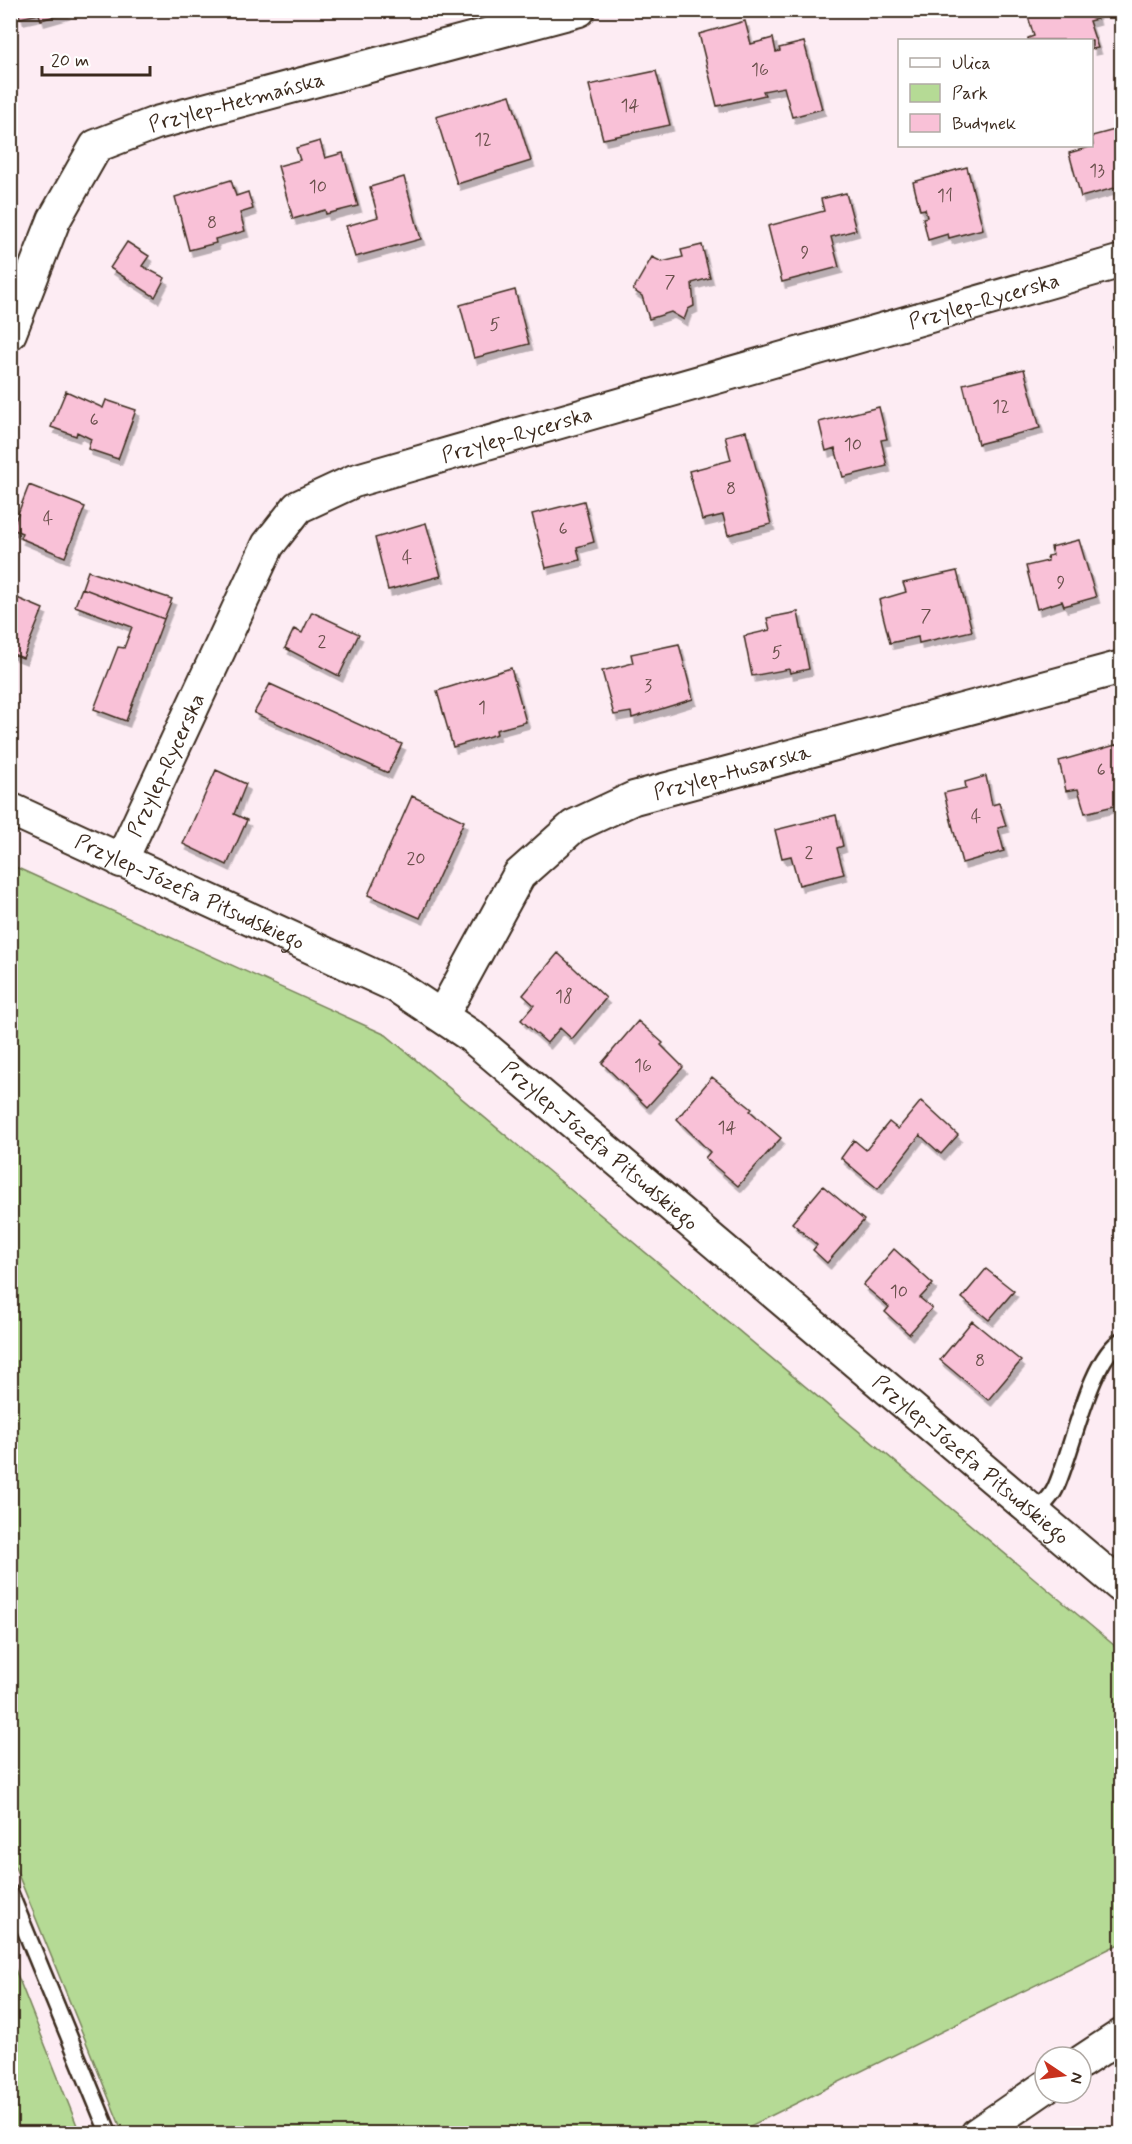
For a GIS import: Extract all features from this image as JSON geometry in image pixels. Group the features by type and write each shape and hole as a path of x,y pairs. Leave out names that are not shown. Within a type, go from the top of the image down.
{"street":[{"name":"Przylep-Hetmańska","path":"10,333 54,220 96,146 156,123 579,10"},
{"name":"Przylep-Rycerska","path":"121,861 268,545 298,507 354,481 1122,261"},
{"name":"Przylep-Husarska","path":"442,1017 519,875 574,826 634,798 1122,667"},
{"name":"Przylep-Józefa Piłsudskiego","path":"10,809 396,986 442,1017 489,1052 1122,1587"},
{"path":"1093,2054 1122,2035"},
{"path":"977,2133 1033,2095"}],"lane":[{"path":"1035,1514 1055,1491 1082,1407 1110,1346 1122,1340"},
{"path":"10,1893 109,2133"}],"green space":[{"path":"11,865 386,1035 1121,1651 1121,1943 736,2133 123,2133 11,1857"},
{"path":"11,1959 80,2133 11,2133"}],"building":[{"path":"18,10 65,10 66,13 41,20 39,14 20,18"},
{"path":"1026,10 1079,10 1080,14 1095,10 1097,19 1089,21 1098,48 1093,49 1093,39 1028,39 1034,36"},
{"path":"745,21 751,44 773,38 776,52 780,51 779,48 804,42 822,109 792,117 784,87 763,91 765,95 717,106 699,34"},
{"path":"656,71 670,125 603,139 589,85"},
{"path":"510,95 531,161 457,184 436,117"},
{"path":"1122,128 1122,193 1118,187 1081,197 1069,153 1093,147 1093,136"},
{"path":"320,141 325,158 343,153 358,206 326,214 325,210 293,219 278,166 300,160 296,148"},
{"path":"967,167 983,229 949,238 948,234 928,240 923,218 927,217 925,209 920,210 913,182"},
{"path":"404,177 421,239 355,257 346,226 378,217 370,187"},
{"path":"231,180 236,196 248,192 253,209 240,213 245,231 215,239 216,243 189,250 175,197"},
{"path":"846,193 856,230 831,237 839,267 782,282 768,226 824,211 821,199"},
{"path":"127,242 149,256 142,266 165,278 155,297 110,268"},
{"path":"702,245 710,278 692,283 694,306 688,309 684,320 671,312 649,319 642,296 633,290 652,257 662,262 683,257 681,250"},
{"path":"515,290 529,344 474,358 460,305"},
{"path":"1122,344 1122,376 1112,346"},
{"path":"1024,369 1040,428 978,444 963,384"},
{"path":"66,391 103,408 106,400 136,410 118,459 88,449 91,439 77,432 76,436 51,427"},
{"path":"879,407 887,439 881,440 887,466 843,477 835,448 826,451 819,422"},
{"path":"746,431 771,524 728,535 723,515 702,520 689,471 731,460 725,436"},
{"path":"29,485 85,507 65,557 20,538 22,533 12,529"},
{"path":"584,501 594,542 577,547 580,560 546,568 532,514"},
{"path":"426,523 441,576 388,590 375,538"},
{"path":"1079,540 1096,597 1064,606 1062,601 1037,609 1026,566 1048,561 1047,556 1053,555 1051,547"},
{"path":"88,571 172,599 164,619 82,588"},
{"path":"957,571 972,631 919,643 918,637 890,643 879,600 906,592 903,583"},
{"path":"82,588 164,619 126,721 94,709 118,647 124,648 132,627 75,606"},
{"path":"10,595 43,609 23,658 10,653"},
{"path":"312,612 359,634 339,676 285,648 294,629 302,633"},
{"path":"798,612 809,669 790,673 789,669 752,676 744,636 770,630 767,618"},
{"path":"679,644 693,699 632,718 631,712 614,715 602,671 633,663 631,654"},
{"path":"511,668 526,722 496,730 497,734 453,747 437,691"},
{"path":"270,684 402,744 388,773 254,713"},
{"path":"1119,744 1122,804 1085,813 1078,789 1066,791 1059,761"},
{"path":"216,770 246,784 234,814 247,820 227,865 183,844"},
{"path":"986,776 992,805 999,803 1006,826 998,828 1004,851 962,863 944,793 966,788 965,782"},
{"path":"412,796 464,821 420,918 368,895"},
{"path":"836,815 843,846 837,848 844,874 799,885 791,856 782,858 775,830"},
{"path":"558,953 606,998 572,1039 560,1028 547,1043 521,1020 534,1005 523,995"},
{"path":"638,1021 663,1043 661,1045 683,1067 647,1107 602,1063"},
{"path":"712,1077 752,1109 750,1111 781,1138 738,1186 705,1158 710,1152 677,1119"},
{"path":"921,1101 958,1135 941,1154 920,1135 878,1189 841,1158 854,1140 866,1150 889,1122 898,1129"},
{"path":"823,1186 864,1220 827,1263 813,1250 817,1245 792,1223"},
{"path":"894,1249 933,1284 920,1298 932,1308 909,1334 885,1312 889,1307 863,1285"},
{"path":"986,1269 1014,1291 989,1320 962,1298"},
{"path":"972,1321 1021,1361 988,1400 940,1360"}]}
